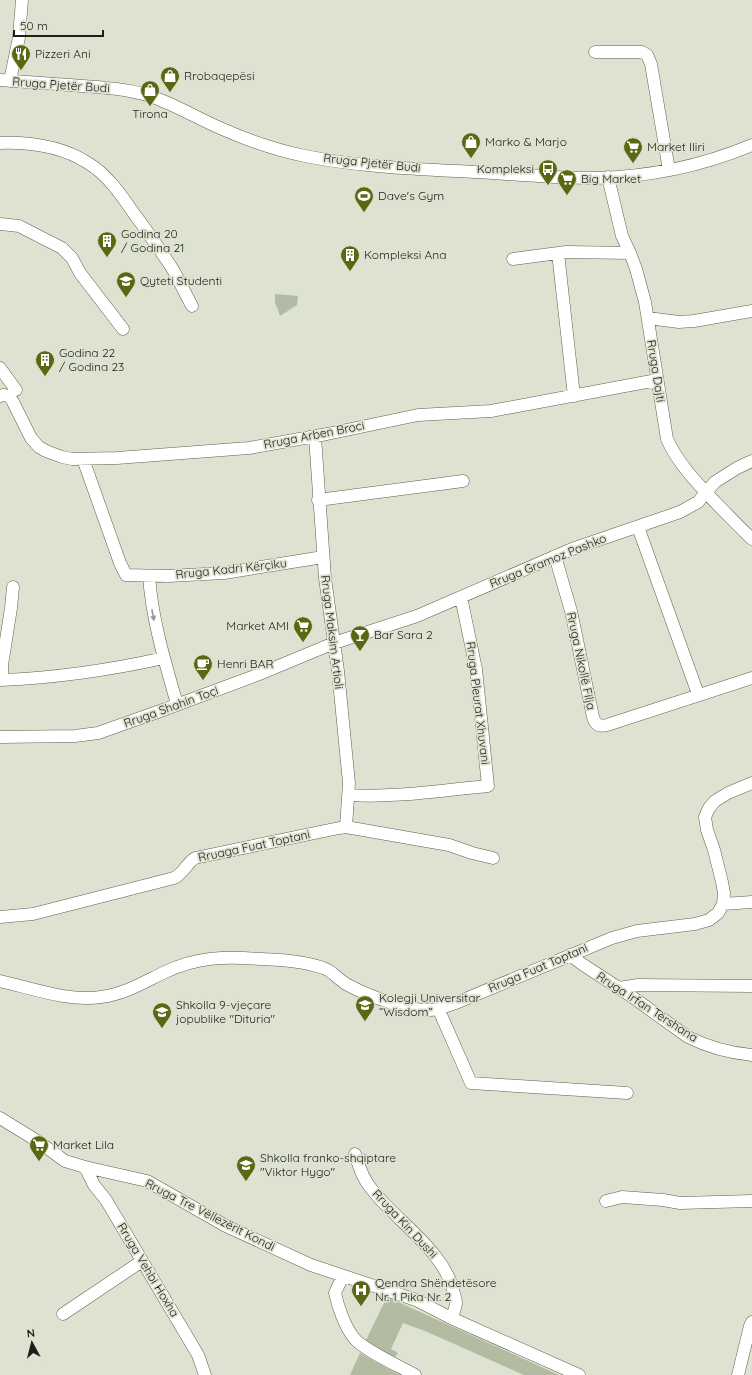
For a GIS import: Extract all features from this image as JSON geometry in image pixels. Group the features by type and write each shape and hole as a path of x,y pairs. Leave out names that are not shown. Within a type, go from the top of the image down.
{"street":[{"path":"5,80 19,37 22,0"},
{"path":"595,52 642,52 647,55 651,64 669,170"},
{"name":"Rruga Pjetër Budi","path":"5,80 133,91 152,97 241,137 263,145 305,156 402,168 552,176 608,177 669,170 715,159 752,145"},
{"path":"0,143 33,144 48,147 76,157 97,169 121,196 143,226 172,268 192,306"},
{"name":"Rruga Dajti","path":"608,177 622,236 636,269 648,318 657,380 669,444 677,458 707,493 752,539"},
{"path":"0,224 20,226 62,248 72,258 80,273 123,329"},
{"path":"558,253 574,396"},
{"path":"514,258 558,253 630,253"},
{"path":"648,318 679,322 694,321 752,311"},
{"path":"0,368 16,390"},
{"name":"Rruga Arben Broci","path":"0,396 8,396 13,402 31,438 39,447 67,458 83,459 138,457 233,450 315,437 418,416 491,412 657,380"},
{"name":"Rruga Maksim Artioli","path":"315,437 323,557 339,684 349,794 346,827"},
{"name":"Rruga Kadri Kërçiku","path":"83,459 123,572 127,576 224,573 323,557"},
{"name":"Rruga Gramoz Pashko","path":"334,643 417,616 555,556 597,540 664,518 690,507 698,502 707,493 715,482 737,468 752,461"},
{"path":"318,500 463,481"},
{"path":"638,527 698,694"},
{"name":"Rruga Nikollë Filja","path":"555,556 571,611 593,716 597,724 600,726 752,678"},
{"path":"149,576 152,606 176,704"},
{"path":"13,587 1,680 84,673 164,658"},
{"name":"Rruga Pleurat Xhuvani","path":"349,794 375,796 417,794 488,786 476,669 461,596"},
{"name":"Rruga Shahin Toçi","path":"0,737 75,736 98,733 257,675 334,643"},
{"path":"752,783 728,793 715,801 709,808 706,816 707,830 722,882 724,894 723,904 752,902"},
{"name":"Rruaga Fuat Toptani","path":"0,917 33,914 174,878 178,876 195,858 346,827 449,845 493,858"},
{"name":"Rruga Fuat Toptani","path":"0,981 75,997 100,998 129,990 166,972 196,960 213,958 258,958 320,968 329,971 349,985 391,1002 421,1010 427,1010 458,1002 612,938 637,931 709,920 718,913 723,904"},
{"name":"Rruga Irfan Tërshana","path":"570,955 680,1032 697,1042 724,1050 752,1055"},
{"path":"619,988 638,985 752,986"},
{"path":"438,1008 471,1083 627,1093"},
{"name":"Rruga Tre Vëllezërit Kondi","path":"0,1118 39,1142 65,1161 147,1181 226,1226 311,1265 416,1300 451,1318 579,1375"},
{"name":"Rruga Kin Dushi","path":"355,1154 361,1173 370,1187 400,1220 419,1238 445,1269 452,1285 456,1303 451,1318"},
{"name":"Rruga Vehbi Hoxha","path":"85,1167 94,1185 106,1200 198,1355 205,1375"},
{"path":"606,1201 622,1197 663,1200 680,1203 752,1201"},
{"path":"64,1314 142,1262"},
{"path":"343,1276 335,1293 337,1303 354,1339 363,1346 414,1375"},
{"path":"738,1375 752,1322"}],"green space":[{"path":"275,294 298,296 297,305 280,316 275,302"},
{"path":"387,1297 559,1375 524,1375 425,1331 403,1323 391,1349 398,1353 394,1359 365,1342"},
{"path":"360,1353 400,1375 350,1375"}],"place":[{"name":"Pizzeri Ani","path":"21,71"},
{"name":"Rrobaqepësi","path":"170,93"},
{"name":"Tirona","path":"150,107"},
{"name":"Marko & Marjo","path":"471,159"},
{"name":"Market Iliri","path":"633,164"},
{"name":"Kompleksi","path":"548,186"},
{"name":"Big Market","path":"567,196"},
{"name":"Dave's Gym","path":"364,213"},
{"name":"Godina 20 / Godina 21","path":"107,258"},
{"name":"Kompleksi Ana","path":"350,272"},
{"name":"Qyteti Studenti","path":"126,298"},
{"name":"Godina 22 / Godina 23","path":"45,377"},
{"name":"Market AMI","path":"303,643"},
{"name":"Bar Sara 2","path":"360,652"},
{"name":"Henri BAR","path":"203,681"},
{"name":"Kolegji Universitar “Wisdom”","path":"365,1022"},
{"name":"Shkolla 9-vjeçare jopublike \"Dituria\"","path":"162,1029"},
{"name":"Market Lila","path":"39,1162"},
{"name":"Shkolla franko-shqiptare \"Viktor Hygo\"","path":"246,1182"},
{"name":"Qendra Shëndetësore Nr. 1 Pika Nr. 2","path":"361,1307"}]}
